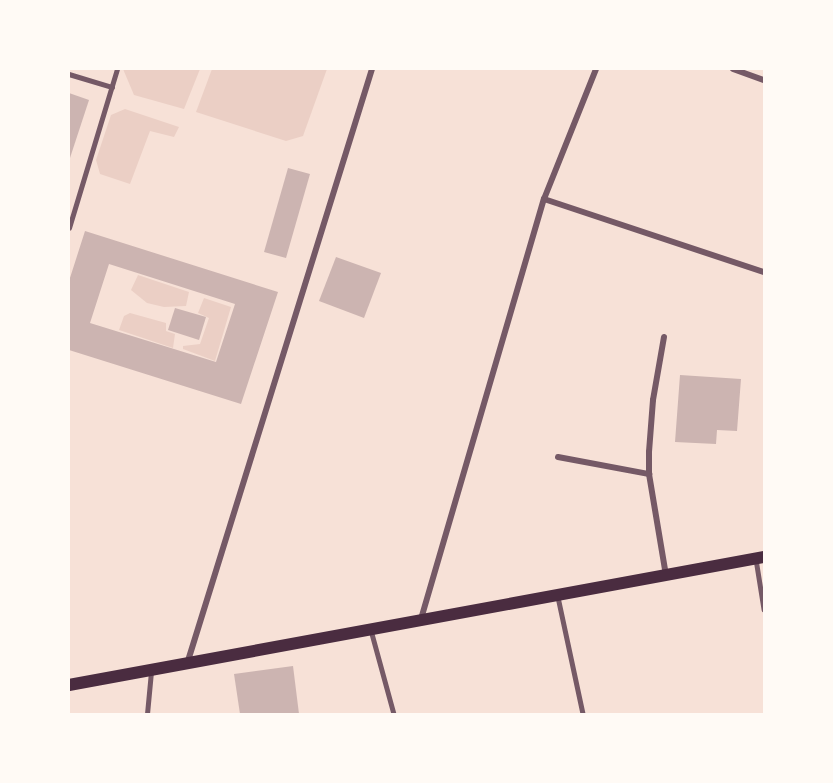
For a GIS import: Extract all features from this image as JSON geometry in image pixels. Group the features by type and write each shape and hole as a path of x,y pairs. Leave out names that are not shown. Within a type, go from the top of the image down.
{"main road":[{"path":"69,685 558,597 760,558"}],"street":[{"path":"187,664 372,69"},
{"path":"421,620 544,199 596,69"},
{"path":"733,69 764,80"},
{"path":"544,199 764,272"},
{"path":"664,337 653,400 649,474 666,576"},
{"path":"558,457 649,474"}],"lane":[{"path":"69,228 70,216 117,69"},
{"path":"69,74 112,87"},
{"path":"760,558 764,609"},
{"path":"558,597 583,714"},
{"path":"371,630 394,714"},
{"path":"147,714 151,671"}],"shaded area":[{"path":"123,69 200,69 184,109 134,95"},
{"path":"212,69 327,69 303,136 286,141 196,112"},
{"path":"125,109 179,127 174,137 150,131 130,184 100,174 96,160 111,115"},
{"path":"138,275 189,292 186,306 164,307 147,303 131,290"},
{"path":"204,298 231,307 215,361 183,349 183,346 200,344 209,318 198,313"},
{"path":"130,313 166,323 166,331 175,334 173,348 119,330 124,316"}],"building":[{"path":"69,93 89,100 69,161"},
{"path":"288,168 310,174 286,258 264,252"},
{"path":"85,231 278,292 241,404 69,350 69,281","holes":["109,264 235,304 216,362 90,323"]},
{"path":"336,257 381,273 364,318 319,301"},
{"path":"175,308 206,317 199,340 168,330"},
{"path":"680,375 741,379 737,431 717,430 716,444 675,442"},
{"path":"293,666 299,714 240,714 234,674"}]}
